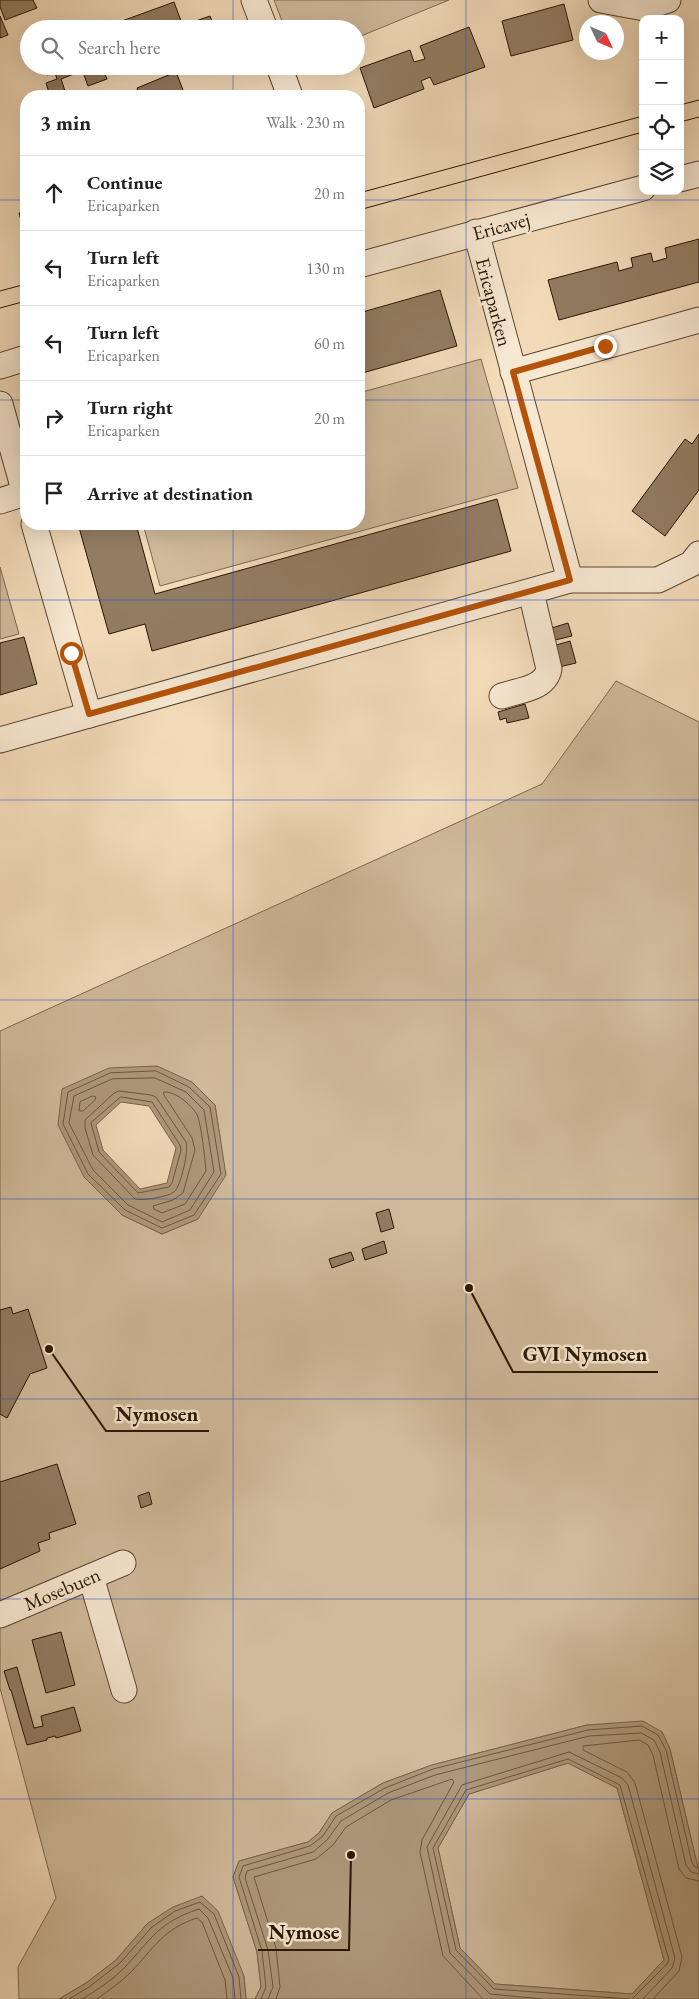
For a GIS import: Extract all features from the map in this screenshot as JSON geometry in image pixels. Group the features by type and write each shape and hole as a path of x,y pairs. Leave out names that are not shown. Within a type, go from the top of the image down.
{"street":[{"path":"254,0 262,20"},
{"path":"601,0 644,8 668,0"},
{"path":"282,75 288,90"},
{"path":"684,177 699,174"},
{"name":"Ericavej","path":"365,263 639,189"},
{"name":"Ericaparken","path":"476,232 570,580"},
{"name":"Ericaparken","path":"513,372 699,320"},
{"path":"0,366 20,360"},
{"path":"0,404 20,474"},
{"path":"0,500 20,496"},
{"path":"36,530 89,714"},
{"path":"0,740 570,580 658,580 691,564 699,554"},
{"path":"502,696 539,684 548,676 549,668 531,592"},
{"name":"Mosebuen","path":"0,1615 123,1563"},
{"path":"91,1577 124,1690"}],"shaded area":[{"path":"274,0 449,0 365,34 365,20 282,20"},
{"path":"481,359 518,488 365,530 365,391"},
{"path":"145,530 365,530 160,586"},
{"path":"0,567 19,634 0,639"},
{"path":"616,681 699,722 699,1872 670,1749 662,1732 587,1725 432,1765 383,1783 332,1813 319,1833 308,1842 239,1861 233,1877 257,1952 261,1987 255,1999 246,1999 244,1976 148,1923 116,1960 86,1983 59,1999 19,1999 18,1967 56,1898 0,1688 0,1031 542,784","holes":["62,1089 215,1105 220,1137 198,1219 162,1234 122,1215"]},
{"path":"568,1763 617,1788 664,1960 632,1994 495,1984 460,1948 438,1848 469,1794"}],"water":[{"path":"157,1066 192,1082 215,1105 226,1175 198,1219 162,1234 122,1215 84,1177 58,1125 62,1089 109,1068","holes":["121,1102 149,1106 176,1148 167,1183 140,1189 103,1150 96,1125"]},
{"path":"643,1721 662,1732 670,1749 699,1872 699,1999 255,1999 261,1987 257,1952 233,1877 239,1861 308,1842 319,1833 332,1813 383,1783 432,1765 587,1725","holes":["568,1763 617,1788 664,1960 632,1994 495,1984 460,1948 438,1848 469,1794"]},
{"path":"202,1896 218,1911 244,1976 246,1999 59,1999 86,1983 116,1960 148,1923 173,1907"}],"building":[{"path":"0,0 33,0 37,8 5,20 0,7"},
{"path":"174,2 181,20 125,20"},
{"path":"564,4 573,40 511,56 502,21"},
{"path":"0,16 8,35 0,38"},
{"path":"210,16 212,20 198,20"},
{"path":"469,27 485,67 434,85 430,77 421,81 424,89 374,108 362,75 365,75 365,66 410,50 414,62 425,59 420,46"},
{"path":"56,75 71,75 61,79 65,90 48,90 46,83 57,79"},
{"path":"84,75 105,75 107,79 88,86"},
{"path":"169,75 177,75 183,90 138,90 137,88"},
{"path":"699,239 699,282 559,320 548,280 617,262 619,271 633,267 631,258 651,253 653,262 667,258 665,248"},
{"path":"440,290 457,346 365,372 365,311"},
{"path":"699,434 699,490 665,536 632,511 685,439 692,444"},
{"path":"497,499 511,551 152,651 145,624 109,634 80,530 138,530 155,594"},
{"path":"568,623 572,636 551,641 548,629"},
{"path":"24,637 37,684 0,695 0,643"},
{"path":"570,641 576,663 559,667 553,646"},
{"path":"525,704 529,718 507,723 506,718 500,720 498,712"},
{"path":"389,1209 394,1228 381,1232 376,1213"},
{"path":"384,1241 387,1253 365,1260 362,1249"},
{"path":"351,1252 354,1260 332,1268 329,1259"},
{"path":"11,1307 13,1314 28,1309 47,1368 30,1374 7,1418 0,1414 0,1310"},
{"path":"57,1464 76,1524 49,1533 50,1539 38,1543 40,1551 0,1569 0,1482"},
{"path":"149,1492 152,1504 141,1508 138,1496"},
{"path":"61,1632 75,1685 46,1693 32,1640"},
{"path":"17,1667 34,1728 43,1726 41,1716 74,1707 81,1731 56,1738 55,1736 47,1738 47,1740 27,1745 4,1671"}],"tram line":[{"path":"684,104 699,100"},
{"path":"365,191 639,117"},
{"path":"684,121 699,117"},
{"path":"365,208 639,133"},
{"path":"0,291 20,286"},
{"path":"0,308 20,303"}],"place":[{"name":"GVI Nymosen","path":"469,1288"},
{"name":"Nymosen","path":"49,1349"},
{"name":"Nymose","path":"351,1855"}],"route":[{"path":"71,653 89,714 570,580 513,372 605,346"}]}
